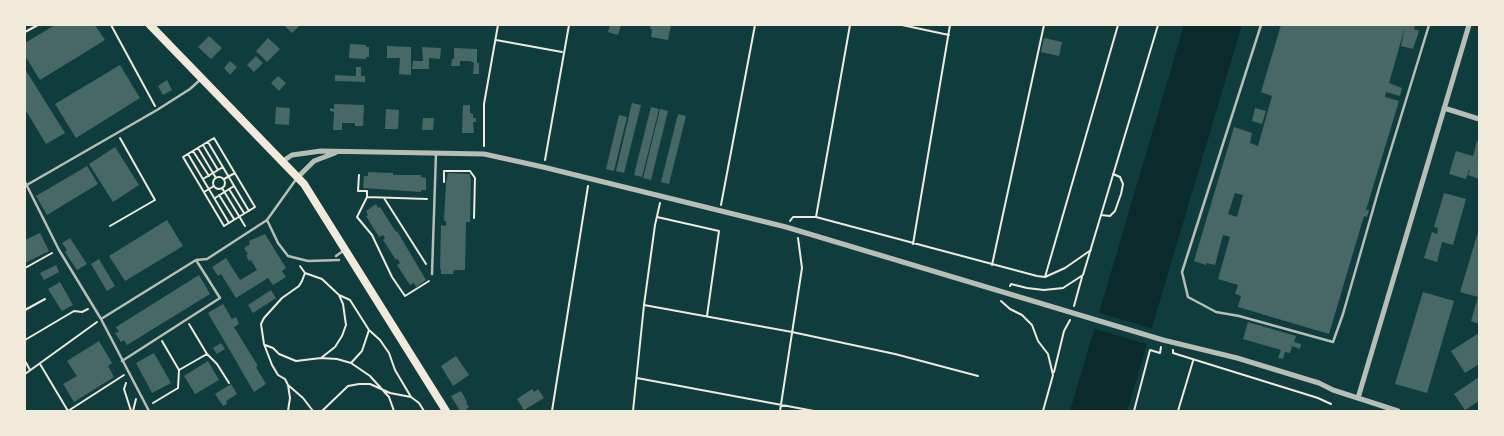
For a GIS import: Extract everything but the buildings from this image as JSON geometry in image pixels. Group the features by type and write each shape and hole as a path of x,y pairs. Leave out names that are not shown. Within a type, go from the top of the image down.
{"main road":[{"path":"150,25 298,177 346,250 446,411"}],"street":[{"path":"1358,398 1469,25"},
{"path":"1444,108 1479,119"},
{"path":"283,161 292,155 321,151 484,154 543,167 786,227 1092,320 1237,358 1319,383 1333,390 1398,411"},
{"path":"298,177 314,161 336,152"}],"lane":[{"path":"1261,25 1182,272 1188,297 1216,312 1239,316 1334,342 1429,25"},
{"path":"149,411 101,319 59,250 26,185 118,134 190,89 202,78"},
{"path":"432,274 436,153"},
{"path":"101,319 196,260 207,259 267,220 298,177"},
{"path":"267,220 278,243 288,256 308,261 339,260"},
{"path":"336,256 346,250"},
{"path":"122,361 220,298 196,260"}],"path":[{"path":"25,32 38,25"},
{"path":"111,25 157,110"},
{"path":"484,154 484,104 498,25"},
{"path":"543,167 569,25"},
{"path":"720,210 755,25"},
{"path":"816,217 850,25"},
{"path":"902,25 949,35"},
{"path":"913,244 950,25"},
{"path":"992,265 1044,25"},
{"path":"1045,277 1118,25"},
{"path":"1075,303 1158,25"},
{"path":"496,40 563,52"},
{"path":"110,226 154,200 118,134"},
{"path":"214,138 255,207 224,226 182,157 203,145 214,138"},
{"path":"208,142 249,211"},
{"path":"203,145 218,170"},
{"path":"198,148 216,178"},
{"path":"193,151 208,176"},
{"path":"188,154 230,222"},
{"path":"203,179 223,167"},
{"path":"444,182 444,170 470,171 475,178 474,218"},
{"path":"216,178 221,177 224,179 235,173"},
{"path":"1101,215 1110,216 1115,212 1121,194 1123,184 1120,177 1113,174"},
{"path":"359,175 358,190 367,190 367,197 357,217 372,235 392,277 405,296 432,279 432,274 384,198"},
{"path":"214,186 213,182 216,178"},
{"path":"552,411 589,178"},
{"path":"214,186 218,189 222,188 226,184 224,179"},
{"path":"204,192 214,186"},
{"path":"215,198 234,186"},
{"path":"222,188 249,232"},
{"path":"229,189 244,214"},
{"path":"219,195 234,220"},
{"path":"633,411 644,305 657,217 662,196"},
{"path":"367,197 435,199"},
{"path":"657,217 719,231 707,316"},
{"path":"786,227 793,217 816,217 992,265 1045,277 1065,268 1091,249"},
{"path":"780,411 802,268 798,240 799,232"},
{"path":"25,268 59,250"},
{"path":"300,265 305,273 322,279 339,295 350,300 369,330 380,340 389,353 395,370 411,396 424,411"},
{"path":"288,411 290,398 288,386 285,379 278,375 264,344 261,324 282,298 299,286 305,273"},
{"path":"1053,375 1048,354 1038,341 1032,325 1022,315 1010,309 1001,301 1008,294 1011,284 1044,290 1063,288 1083,275"},
{"path":"321,358 335,347 346,325 343,304 339,295"},
{"path":"25,310 45,298"},
{"path":"644,305 792,332 895,354 978,376"},
{"path":"25,340 74,311 82,312 92,306"},
{"path":"1043,411 1064,331 1072,314"},
{"path":"25,374 101,319"},
{"path":"187,319 207,354 217,364 229,383"},
{"path":"351,363 362,351 369,330"},
{"path":"146,407 178,388 179,370 160,337"},
{"path":"264,344 284,357 296,361 321,358 337,359 351,363 370,376 381,388 389,398 394,411"},
{"path":"1134,411 1150,350 1160,352 1161,347"},
{"path":"1173,350 1173,354 1318,398 1331,404"},
{"path":"179,370 207,354"},
{"path":"1178,411 1193,360"},
{"path":"25,361 30,370"},
{"path":"40,364 68,411 128,372"},
{"path":"130,377 124,389 132,411"},
{"path":"636,378 814,411"},
{"path":"322,411 348,386 359,384 370,384 390,393 411,396"},
{"path":"288,386 304,398 313,411"},
{"path":"132,411 140,394"}],"water":[{"path":"1184,25 1242,25 1127,411 1070,411"}],"pier":[{"path":"1096,312 1154,329 1150,345 1092,328"}]}
